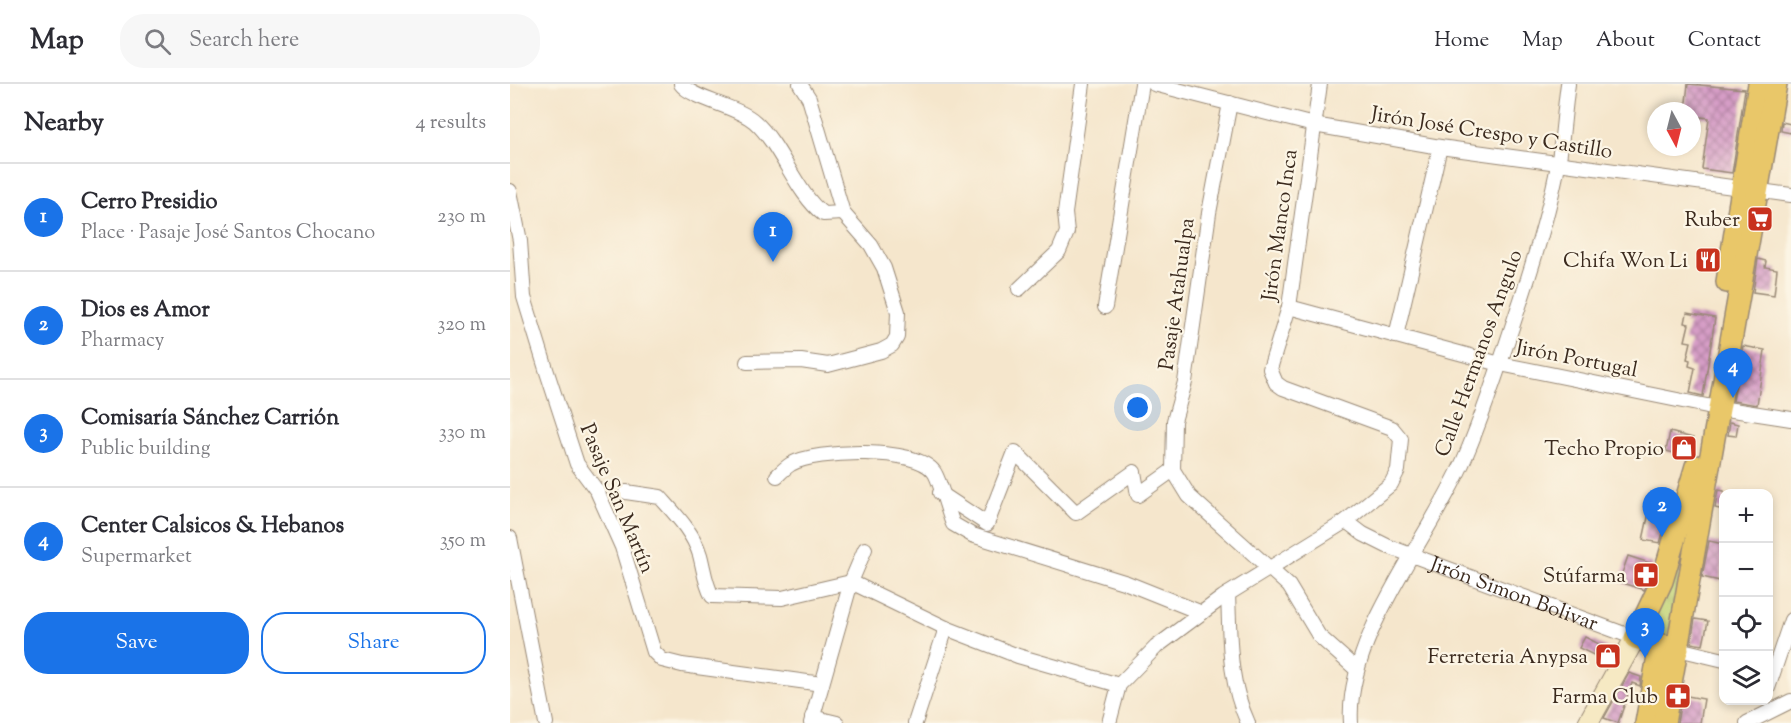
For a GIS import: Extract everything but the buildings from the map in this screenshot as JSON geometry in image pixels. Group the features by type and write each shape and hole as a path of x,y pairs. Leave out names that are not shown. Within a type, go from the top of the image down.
{"main road":[{"path":"1646,723 1669,647 1713,407 1749,189 1759,84"},
{"path":"1749,189 1776,84"},
{"path":"1635,638 1662,581 1678,535 1713,407"},
{"name":"Jirón Simon Bolivar","path":"1635,638 1669,647"},
{"path":"1664,723 1669,647"}],"street":[{"path":"681,84 693,93 755,122 803,187 813,207 823,214 843,213"},
{"path":"747,362 801,361 828,365 881,351 892,345 897,337 898,312 884,268 871,245 843,213 809,98 800,84"},
{"path":"1019,289 1059,250 1067,232 1065,213 1083,84"},
{"path":"1105,307 1142,84"},
{"name":"Jirón José Crespo y Castillo","path":"1154,84 1314,125 1440,147 1558,165 1791,195"},
{"name":"Jirón Manco Inca","path":"1320,84 1289,307 1270,369 1276,383 1283,388 1378,420 1392,428 1401,439 1398,470 1391,484 1346,521"},
{"name":"Calle Hermanos Angulo","path":"1351,723 1356,669 1377,618 1466,456 1500,364 1540,243 1558,165 1568,84"},
{"name":"Pasaje Atahualpa","path":"1173,471 1174,421 1185,382 1209,213 1230,103"},
{"path":"1396,336 1440,147"},
{"name":"Pasaje San Martín","path":"510,191 520,241 524,297 549,380 576,464 597,491 622,547 654,652 662,660 682,665 822,684"},
{"name":"Jirón Portugal","path":"1289,307 1500,364 1713,407 1791,419"},
{"path":"940,493 987,524 1014,452 1076,513 1134,472 1138,495 1173,471 1190,496 1289,586 1319,636 1356,669"},
{"path":"777,476 792,463 821,455 890,454 918,460 934,472 953,524 972,535 1127,583 1202,612"},
{"path":"626,492 660,497 686,526 699,554 706,584 712,596 782,598 851,582 946,628 1018,656 1119,684"},
{"path":"1109,723 1119,684 1156,647 1228,594 1272,569 1346,521"},
{"name":"Jirón Simon Bolivar","path":"1346,521 1363,534 1413,556 1635,638"},
{"path":"510,538 546,723"},
{"path":"837,723 812,720 851,582 865,549"},
{"path":"1228,594 1231,663 1236,698 1248,723"},
{"path":"1773,667 1791,620"},
{"path":"915,723 946,628"},
{"path":"1588,723 1635,638"},
{"name":"Jirón Simon Bolivar","path":"1669,647 1719,659"},
{"path":"1747,723 1791,701"},
{"path":"1760,717 1764,705"}],"green space":[{"path":"1681,549 1683,551 1668,641 1644,633"}],"place":[{"name":"Ruber","path":"1760,219"},
{"name":"Chifa Won Li","path":"1708,260"},
{"name":"Cerro Presidio","path":"773,262"},
{"name":"Center Calsicos & Hebanos","path":"1733,398"},
{"name":"Techo Propio","path":"1684,448"},
{"name":"Dios es Amor","path":"1662,537"},
{"name":"Stúfarma","path":"1646,575"},
{"name":"Ferreteria Anypsa","path":"1608,656"},
{"name":"Comisaría Sánchez Carrión","path":"1645,658"},
{"name":"Farma Club","path":"1678,696"}]}
